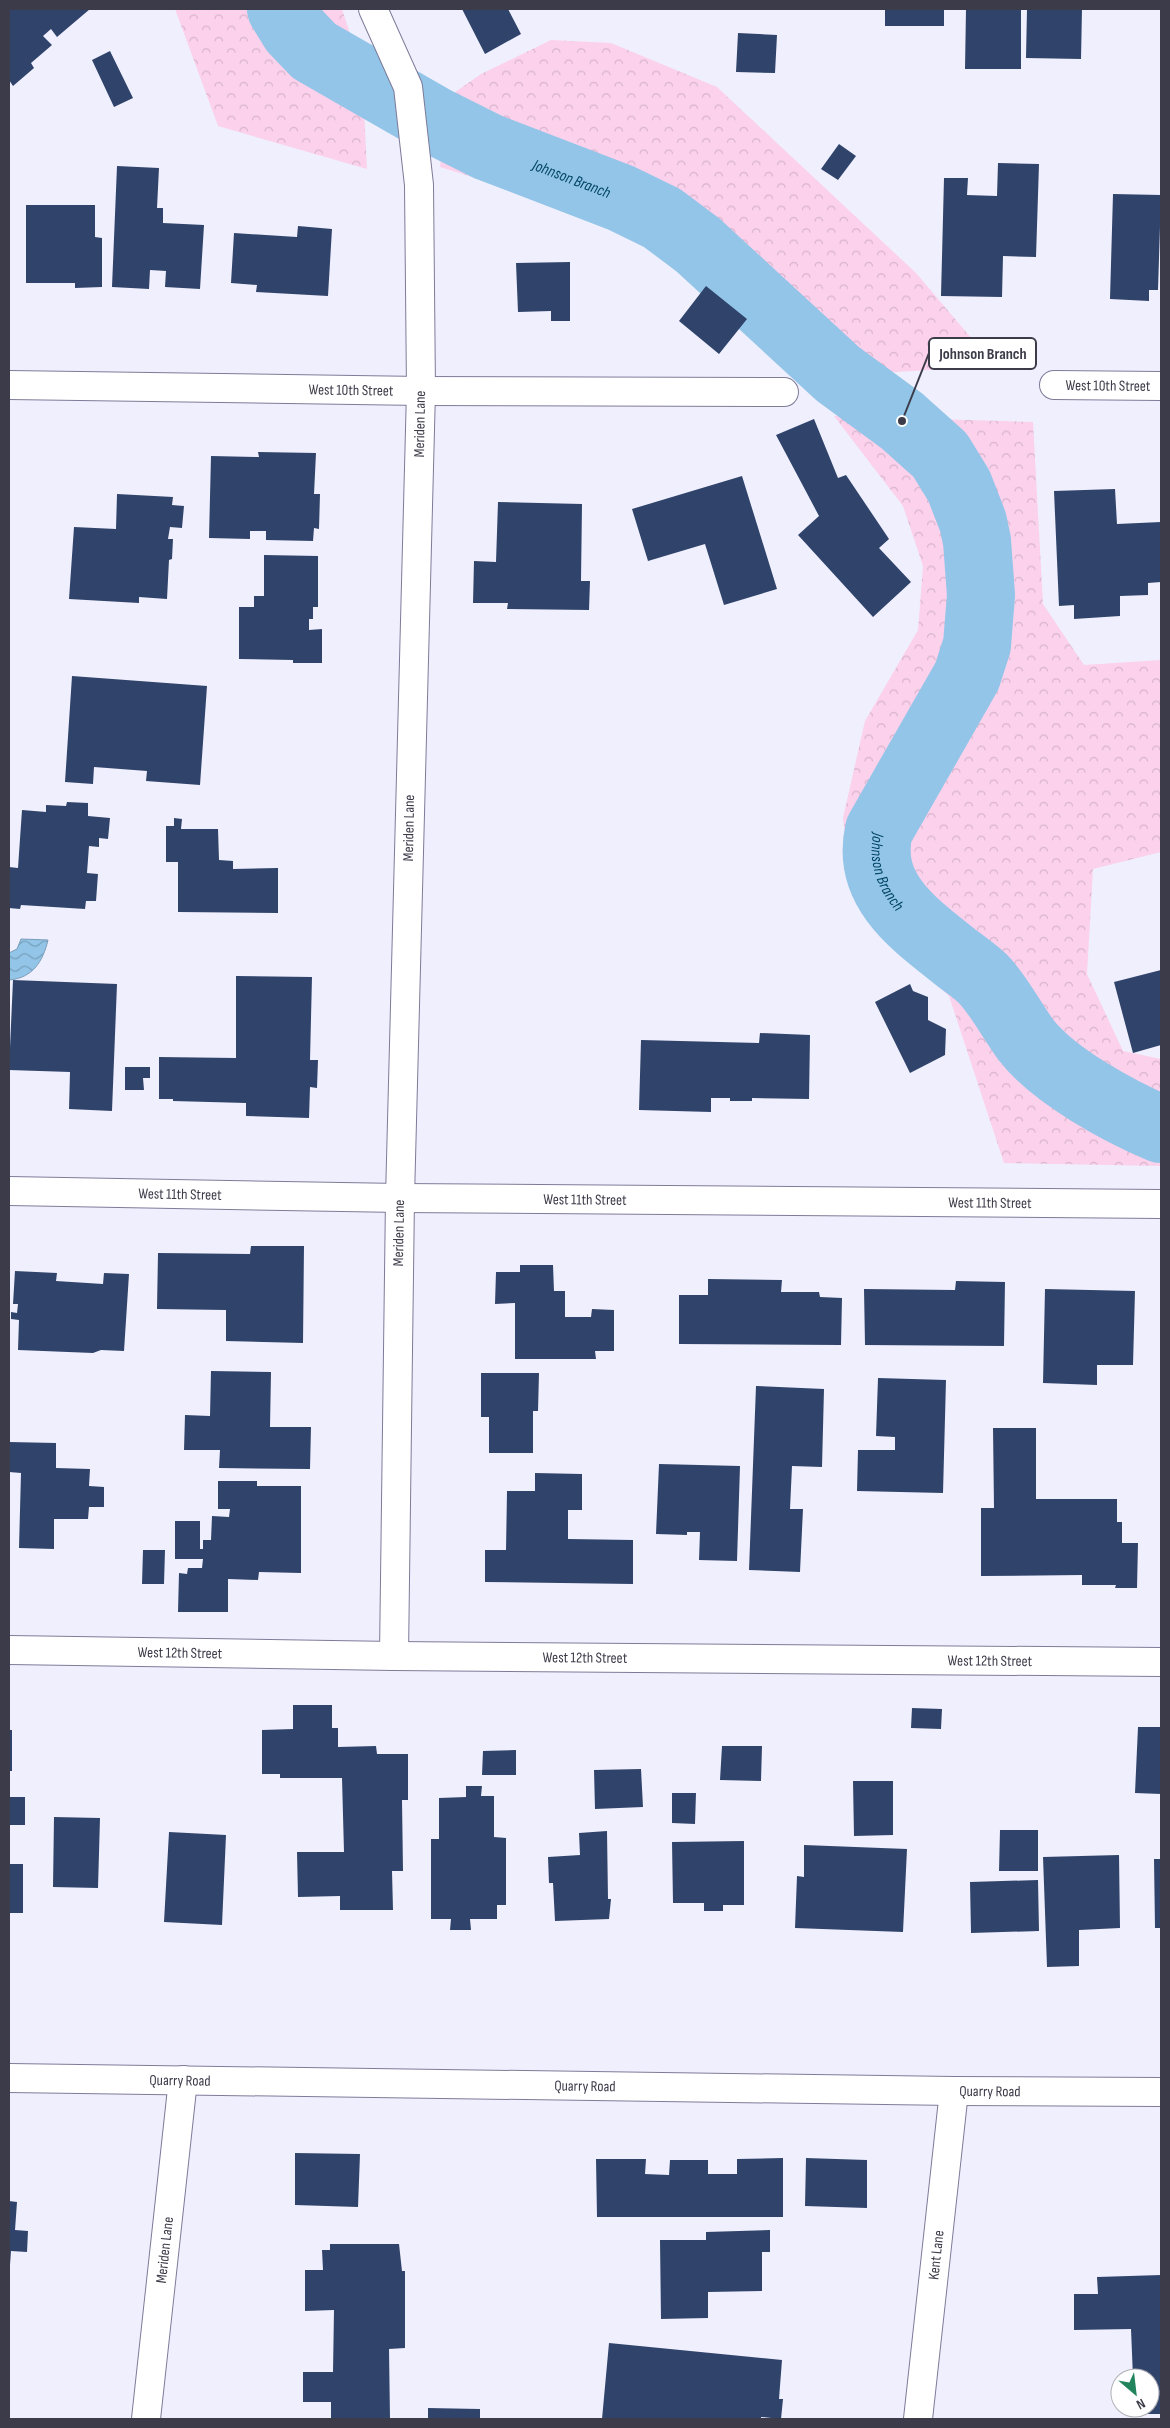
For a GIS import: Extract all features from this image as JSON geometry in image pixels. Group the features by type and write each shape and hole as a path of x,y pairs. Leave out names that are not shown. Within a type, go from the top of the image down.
{"street":[{"name":"Meriden Lane","path":"373,9 408,87 420,184 421,391 400,1198 394,1656"},
{"name":"West 10th Street","path":"9,385 421,391 784,392"},
{"name":"West 10th Street","path":"1054,385 1161,386"},
{"name":"West 11th Street","path":"9,1191 400,1198 1161,1204"},
{"name":"West 12th Street","path":"9,1650 394,1656 1161,1662"},
{"name":"Quarry Road","path":"9,2078 954,2091 1161,2092"},
{"name":"Meriden Lane","path":"146,2419 183,2080"},
{"name":"Kent Lane","path":"918,2419 954,2091"}],"green space":[{"path":"175,9 342,9 362,70 367,169 218,126"},
{"path":"551,40 611,43 717,87 916,273 995,366 797,378 758,328 679,252 598,216 440,167 448,97 481,74"},
{"path":"834,416 1033,422 1043,604 1084,665 1161,660 1161,852 1093,869 1087,974 1123,1051 1161,1059 1161,1166 1004,1163 949,996 877,930 851,886 843,818 865,721 918,630 923,566 903,506"}],"water":[{"path":"21,939 48,940 43,955 36,967 25,976 9,980 9,953 17,949"}],"building":[{"path":"9,9 90,9 57,37 51,29 43,36 52,45 31,63 34,68 13,86 9,80"},
{"path":"462,9 508,9 521,34 485,54"},
{"path":"885,9 944,9 944,26 885,26"},
{"path":"966,9 1021,9 1021,69 965,69"},
{"path":"1027,9 1082,9 1081,59 1026,58"},
{"path":"738,33 777,35 775,73 736,72"},
{"path":"110,51 133,98 114,107 92,60"},
{"path":"839,144 856,156 838,180 821,169"},
{"path":"998,163 1039,164 1036,257 1003,256 1002,297 941,296 944,178 968,178 967,195 997,196"},
{"path":"117,166 159,168 157,208 163,208 163,223 204,225 200,289 165,287 166,271 150,270 149,289 112,287"},
{"path":"1113,194 1161,195 1158,290 1149,290 1149,301 1110,299"},
{"path":"26,205 95,205 95,237 102,238 102,287 75,288 75,283 26,283"},
{"path":"298,226 332,229 328,296 256,292 257,285 231,283 234,233 297,237"},
{"path":"570,262 570,321 551,321 551,311 518,312 516,263"},
{"path":"706,286 747,319 719,354 679,321"},
{"path":"814,419 838,478 846,475 889,539 879,548 911,582 873,617 798,535 819,516 776,435"},
{"path":"258,452 316,453 314,494 320,494 319,529 314,528 313,541 266,540 266,531 250,531 250,539 209,538 211,456 259,457"},
{"path":"742,476 777,589 724,605 705,544 648,561 632,509"},
{"path":"1115,489 1117,524 1161,522 1161,582 1148,583 1148,595 1120,596 1120,616 1074,619 1074,605 1059,606 1054,491"},
{"path":"117,494 173,497 172,505 184,506 182,528 170,527 168,539 173,539 172,559 169,560 167,599 139,597 139,603 69,599 74,527 116,529"},
{"path":"498,502 582,504 581,581 590,581 589,610 507,609 508,603 473,603 474,561 496,562"},
{"path":"264,555 318,556 318,607 313,607 313,619 309,619 309,630 322,629 322,663 293,663 293,660 239,659 239,607 254,607 254,596 264,596"},
{"path":"72,676 207,686 200,785 146,781 147,771 94,767 93,784 65,782"},
{"path":"67,802 88,803 88,816 110,818 108,839 99,838 99,847 89,846 87,873 98,874 96,901 86,901 85,909 21,905 20,909 9,908 9,867 18,868 22,810 46,812 46,805 66,806"},
{"path":"174,818 182,819 181,829 218,829 219,860 233,861 233,869 278,868 278,913 178,912 178,862 166,862 166,826 174,826"},
{"path":"1161,970 1161,1045 1133,1053 1114,982"},
{"path":"236,976 312,977 310,1060 318,1060 317,1088 310,1087 309,1118 246,1116 246,1103 159,1099 159,1057 236,1058"},
{"path":"13,980 117,984 112,1111 69,1109 70,1072 9,1070"},
{"path":"910,984 913,991 928,997 928,1020 946,1029 945,1055 910,1073 875,1002"},
{"path":"760,1033 810,1035 809,1099 752,1098 752,1101 730,1101 730,1098 711,1098 711,1112 639,1110 641,1040 759,1043"},
{"path":"125,1067 150,1067 150,1078 143,1078 144,1090 125,1090"},
{"path":"251,1246 304,1246 303,1343 226,1341 226,1310 157,1309 158,1253 250,1254"},
{"path":"520,1265 553,1265 554,1291 565,1291 565,1317 591,1317 592,1309 614,1310 614,1351 595,1351 596,1359 515,1359 515,1303 495,1304 496,1272 520,1272"},
{"path":"15,1271 57,1273 56,1281 103,1284 104,1273 129,1274 124,1351 101,1350 93,1353 18,1350 19,1320 11,1319 11,1312 17,1313 18,1304 13,1304"},
{"path":"708,1279 782,1280 781,1292 819,1292 820,1297 842,1298 841,1345 679,1344 679,1295 708,1295"},
{"path":"956,1281 1005,1282 1004,1346 865,1345 864,1289 955,1290"},
{"path":"1045,1289 1135,1291 1133,1365 1097,1365 1097,1385 1043,1383"},
{"path":"211,1371 271,1372 270,1427 311,1427 310,1469 219,1468 220,1450 184,1450 185,1415 210,1416"},
{"path":"481,1373 539,1373 538,1411 533,1411 533,1453 489,1453 489,1417 481,1417"},
{"path":"878,1378 946,1380 943,1493 857,1491 858,1450 895,1450 895,1437 876,1436"},
{"path":"756,1386 824,1389 822,1467 792,1466 790,1509 803,1509 800,1572 749,1570"},
{"path":"993,1428 1036,1428 1036,1499 1117,1499 1117,1522 1122,1522 1122,1543 1138,1543 1137,1588 1115,1588 1116,1585 1082,1585 1082,1575 981,1576 981,1508 994,1508"},
{"path":"9,1442 56,1443 56,1468 90,1469 89,1486 104,1487 104,1507 89,1507 88,1519 54,1519 54,1549 19,1548 21,1473 9,1472"},
{"path":"659,1464 740,1466 737,1561 699,1560 700,1532 687,1532 687,1535 656,1534"},
{"path":"535,1473 582,1474 582,1510 568,1510 568,1539 633,1540 633,1584 485,1582 485,1550 506,1550 507,1491 535,1491"},
{"path":"218,1481 257,1481 257,1486 301,1486 301,1573 259,1572 258,1580 228,1579 228,1612 178,1612 179,1573 187,1574 188,1568 202,1568 203,1559 175,1559 175,1521 200,1521 200,1549 203,1549 203,1540 211,1540 212,1516 229,1517 230,1509 218,1509"},
{"path":"143,1550 165,1550 164,1584 142,1584"},
{"path":"293,1705 332,1705 332,1728 338,1728 338,1747 376,1746 377,1754 408,1754 408,1800 402,1800 403,1871 392,1871 393,1910 340,1910 340,1896 298,1897 297,1852 344,1852 342,1778 280,1778 280,1774 262,1774 262,1730 293,1729"},
{"path":"912,1708 942,1709 941,1729 911,1728"},
{"path":"1138,1727 1161,1727 1161,1794 1135,1793"},
{"path":"9,1730 12,1730 12,1771 9,1771"},
{"path":"722,1746 762,1746 761,1781 720,1780"},
{"path":"516,1750 516,1775 482,1775 483,1751"},
{"path":"641,1769 643,1807 595,1809 594,1770"},
{"path":"853,1781 893,1781 893,1835 854,1836"},
{"path":"466,1786 482,1786 481,1796 494,1796 494,1837 506,1838 506,1905 497,1905 497,1919 470,1919 471,1930 450,1930 451,1919 431,1919 431,1839 439,1839 439,1798 466,1797"},
{"path":"672,1793 696,1793 695,1824 672,1823"},
{"path":"9,1797 25,1797 25,1825 9,1825"},
{"path":"54,1817 100,1818 98,1888 53,1887"},
{"path":"1000,1830 1038,1830 1038,1871 999,1871"},
{"path":"607,1831 608,1899 611,1899 609,1919 555,1921 553,1883 549,1883 548,1857 580,1855 579,1833"},
{"path":"169,1832 226,1835 222,1925 164,1922"},
{"path":"744,1841 744,1905 723,1905 723,1911 704,1911 704,1903 673,1903 672,1842"},
{"path":"804,1845 907,1849 903,1932 795,1928 797,1876 804,1877"},
{"path":"1119,1855 1120,1928 1079,1930 1079,1966 1047,1967 1043,1857"},
{"path":"1154,1859 1161,1859 1161,1928 1155,1928"},
{"path":"9,1864 23,1864 23,1913 9,1913"},
{"path":"1038,1880 1039,1931 971,1933 970,1882"},
{"path":"295,2153 360,2154 358,2207 295,2205"},
{"path":"783,2158 783,2217 597,2217 596,2159 646,2159 645,2174 669,2175 670,2160 708,2160 708,2174 737,2174 737,2159"},
{"path":"806,2158 867,2160 867,2208 805,2206"},
{"path":"9,2201 17,2202 15,2230 28,2231 27,2252 11,2251 10,2265"},
{"path":"770,2230 770,2252 762,2252 762,2291 708,2292 708,2318 661,2319 660,2240 706,2240 706,2232"},
{"path":"330,2244 399,2244 402,2271 405,2271 405,2348 389,2349 390,2419 331,2419 331,2402 303,2402 303,2372 333,2372 334,2310 305,2311 305,2270 323,2270 322,2250 330,2250"},
{"path":"1161,2275 1161,2414 1160,2368 1133,2368 1131,2329 1074,2330 1074,2294 1098,2294 1097,2277"},
{"path":"609,2343 782,2360 779,2399 783,2399 781,2419 761,2417 761,2419 602,2419"},
{"path":"428,2408 480,2409 480,2419 428,2419"}],"waterway":[{"name":"Johnson Branch","path":"281,9 294,30 314,51 436,121 488,147 621,198 662,218 698,245 838,374 902,421 940,455 959,486 973,522 977,541 981,595 977,645 967,676 879,830 877,852 879,871 897,905 926,933 985,981 1026,1040 1053,1067 1108,1103 1161,1129"}],"place":[{"name":"Johnson Branch","path":"902,421"}]}
